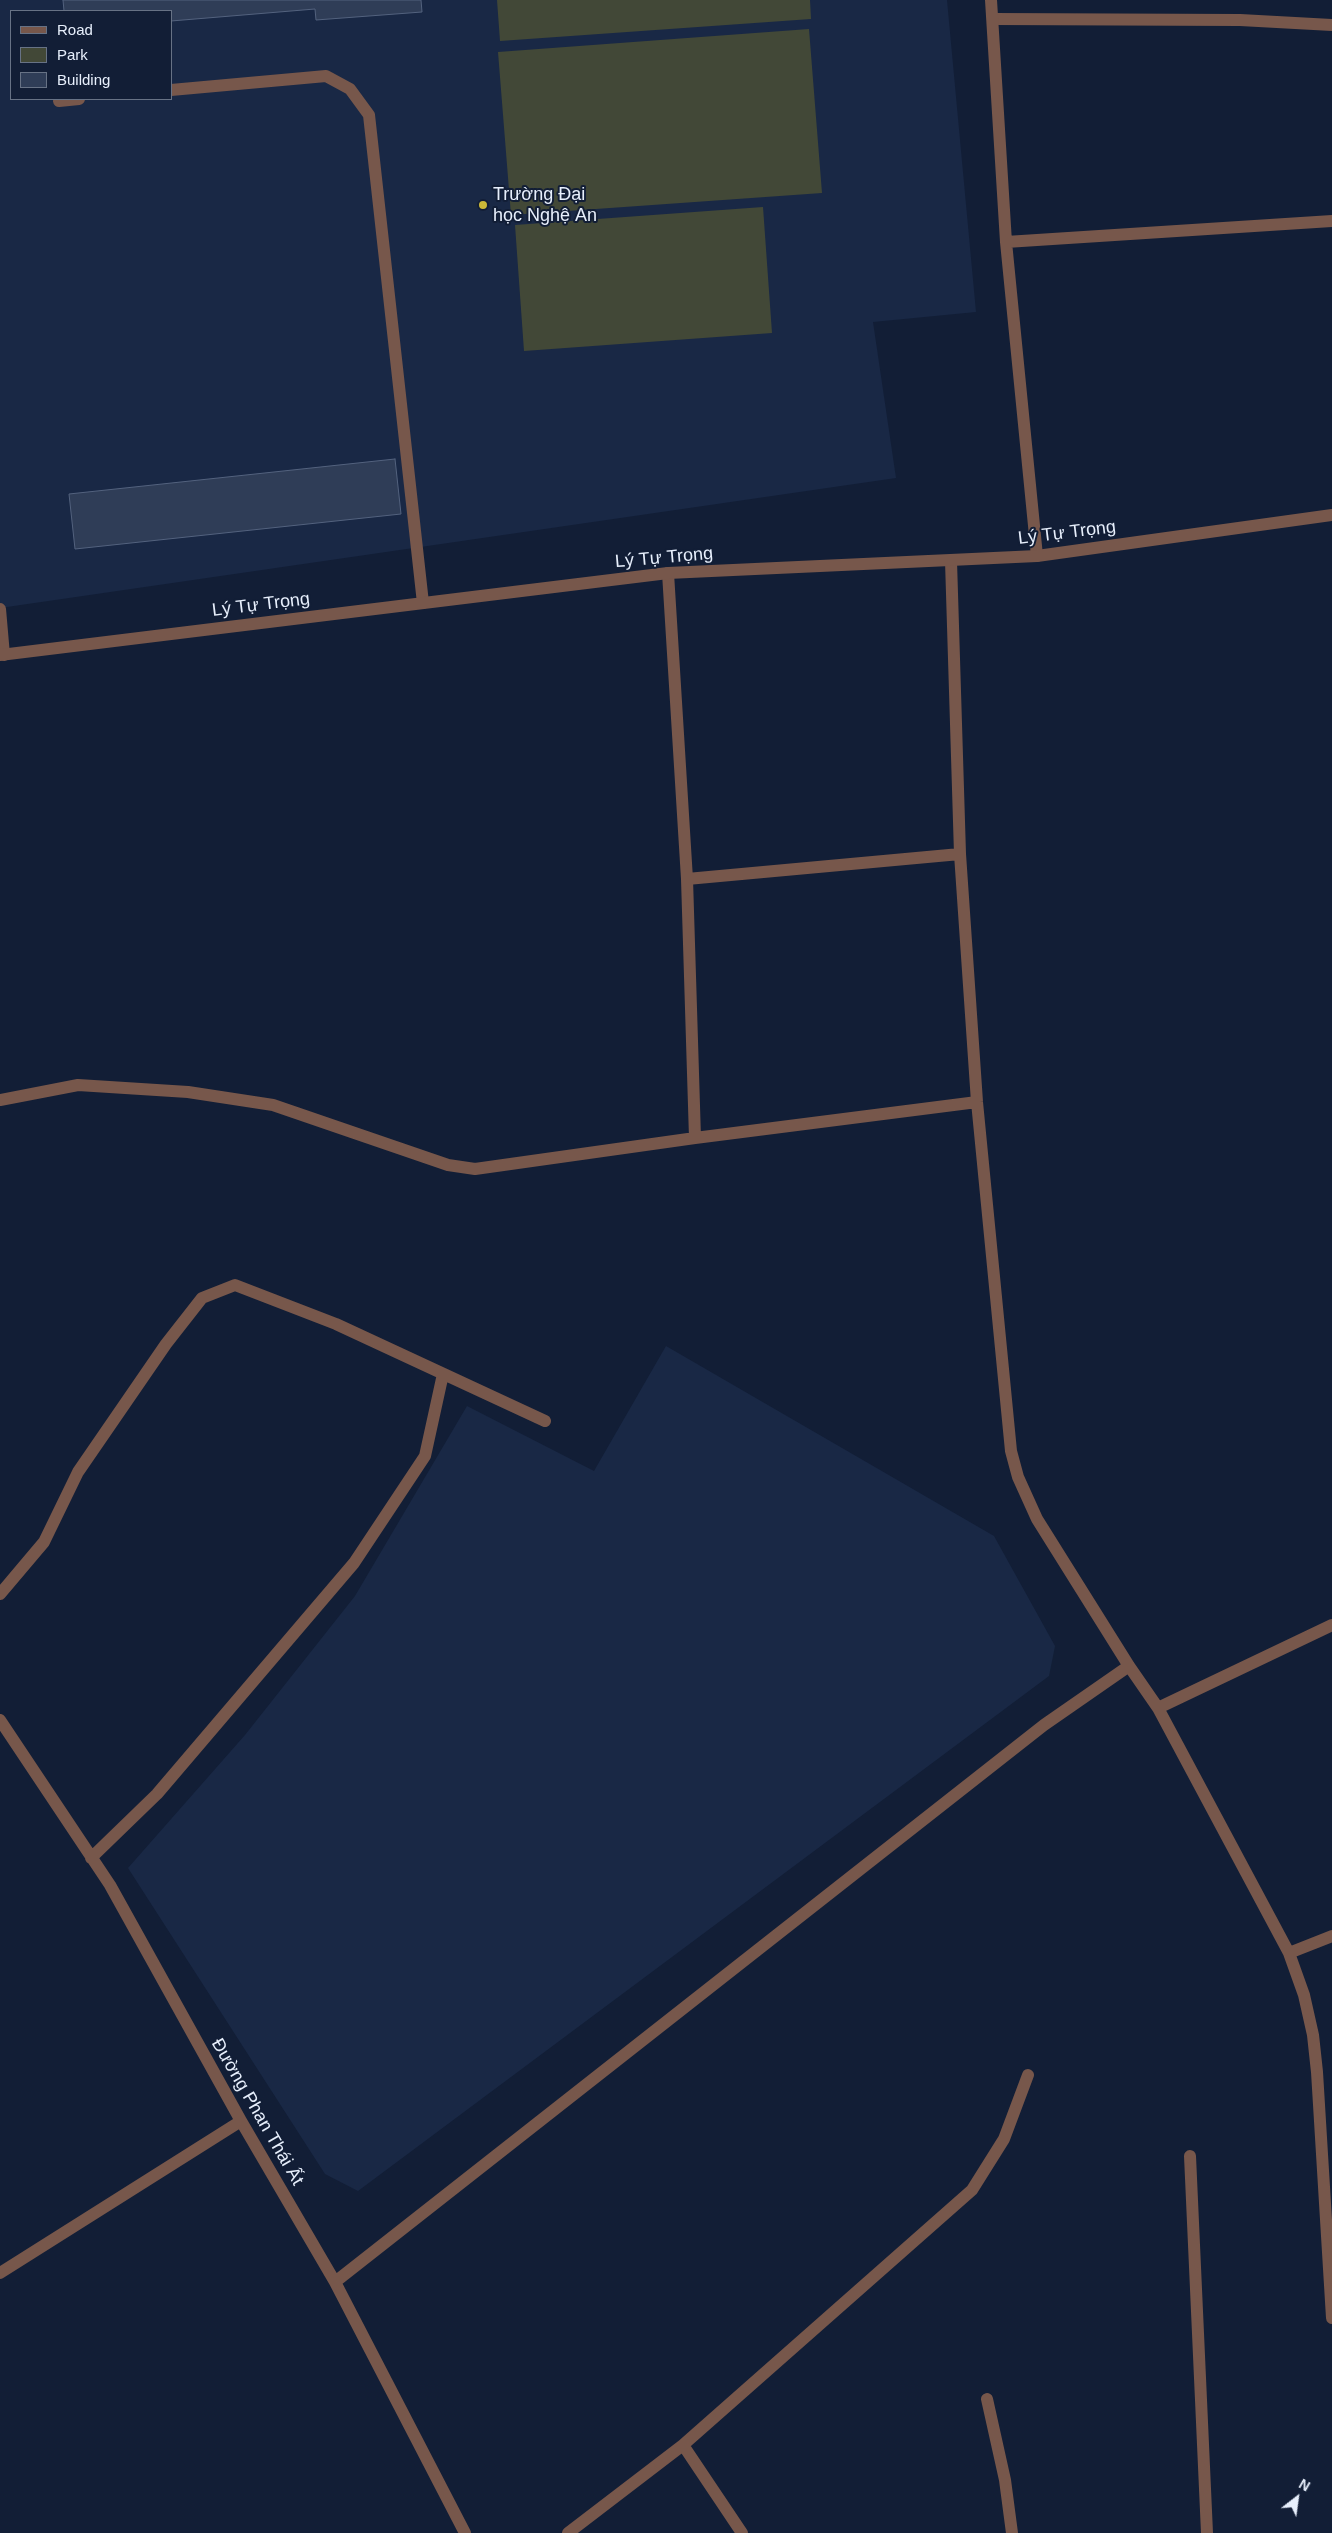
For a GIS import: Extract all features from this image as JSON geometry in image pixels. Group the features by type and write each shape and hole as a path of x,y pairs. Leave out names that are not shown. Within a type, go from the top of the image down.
{"street":[{"path":"991,0 1006,242 1037,556"},
{"path":"993,19 1240,20 1332,25"},
{"path":"172,90 326,76 350,89 369,116 423,603"},
{"path":"59,101 68,100"},
{"path":"1006,242 1332,222"},
{"name":"Lý Tự Trọng","path":"2,655 668,573 1037,556 1332,515"},
{"path":"951,561 960,854 977,1102 1011,1451 1018,1476 1037,1519 1129,1666 1158,1708 1290,1953 1304,1994 1313,2035 1317,2072 1332,2318"},
{"path":"668,573 687,879 695,1138"},
{"path":"0,609 2,655"},
{"path":"687,879 960,854"},
{"path":"0,1100 78,1085 188,1092 273,1105 448,1165 475,1169 695,1138 977,1102"},
{"path":"0,1594 44,1542 78,1472 166,1344 202,1298 235,1285 336,1324 545,1421"},
{"path":"92,1858 157,1794 354,1563 425,1456 443,1374"},
{"path":"1158,1708 1332,1625"},
{"path":"334,2282 1044,1725 1129,1666"},
{"name":"Đường Phan Thái Ất","path":"0,1720 110,1885 241,2121 334,2282 465,2533"},
{"path":"1290,1953 1332,1936"},
{"path":"568,2533 683,2445 972,2190 1004,2140 1028,2075"},
{"path":"0,2273 241,2121"},
{"path":"1190,2156 1207,2533"},
{"path":"987,2399 1005,2480 1012,2533"},
{"path":"683,2445 742,2533"}],"shaded area":[{"name":"Trường Đại học Nghệ An","path":"0,0 947,0 976,312 873,322 896,478 0,608"},
{"path":"666,1346 994,1536 1055,1646 1049,1676 358,2191 325,2174 128,1868 245,1735 355,1596 467,1406 594,1471"}],"green space":[{"path":"497,0 810,0 811,19 500,41"},
{"path":"809,29 822,193 511,215 498,52"},
{"path":"763,207 772,333 524,351 515,225"}],"building":[{"path":"63,0 421,0 422,12 316,20 315,9 172,21 172,10 64,10"},
{"path":"395,459 401,514 75,549 69,494"}],"place":[{"name":"Trường Đại học Nghệ An","path":"483,205"}]}
